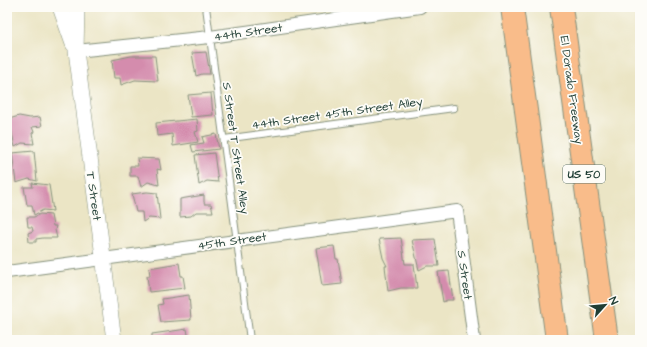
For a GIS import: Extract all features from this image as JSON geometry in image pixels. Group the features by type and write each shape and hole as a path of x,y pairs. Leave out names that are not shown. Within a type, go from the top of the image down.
{"highway":[{"path":"512,7 557,340"},
{"name":"El Dorado Freeway","path":"561,7 607,340"}],"street":[{"name":"T Street","path":"60,7 76,51"},
{"name":"T Street","path":"77,7 76,51 114,340"},
{"name":"44th Street","path":"76,51 210,38 420,8"},
{"name":"45th Street","path":"7,272 457,211"},
{"name":"S Street","path":"457,211 474,340"}],"lane":[{"name":"S Street T Street Alley","path":"206,7 250,340"},
{"name":"44th Street 45th Street Alley","path":"224,139 454,108"}],"building":[{"path":"206,52 210,74 196,76 192,53"},
{"path":"131,56 155,56 158,81 135,80 121,85 120,78 114,78 112,60"},
{"path":"211,93 213,115 191,117 188,95"},
{"path":"19,116 30,118 40,117 42,126 32,127 34,132 32,133 34,144 22,143 15,147 9,119"},
{"path":"197,119 198,131 195,132 198,142 173,146 172,134 157,136 156,123"},
{"path":"216,134 219,149 193,152 191,145 204,143 202,137"},
{"path":"34,151 37,181 29,179 16,183 12,153"},
{"path":"214,153 218,182 207,181 199,185 195,155"},
{"path":"137,158 159,159 161,170 157,169 159,185 148,182 141,187 138,176 130,176 130,166 138,166"},
{"path":"32,183 49,185 53,211 43,210 34,215 32,205 27,205 24,187 33,187"},
{"path":"147,192 157,193 160,219 149,218 143,222 142,212 136,212 132,194"},
{"path":"204,195 205,204 211,204 213,212 196,212 191,216 180,217 180,199"},
{"path":"40,214 51,215 53,226 56,226 55,230 57,238 36,239 36,242 29,242 28,233 33,231 32,227 28,227 27,217 34,217"},
{"path":"401,238 405,264 414,264 417,288 401,288 388,291 385,266 387,266 383,258 379,239"},
{"path":"435,239 439,266 427,266 419,270 412,240"},
{"path":"334,246 336,259 338,259 342,284 322,286 316,248"},
{"path":"179,263 185,288 149,292 147,276 150,276 149,268"},
{"path":"449,271 453,300 443,302 438,272"},
{"path":"189,295 191,320 161,322 158,305 163,304 162,299"},
{"path":"187,329 189,340 152,340 152,334"}]}
